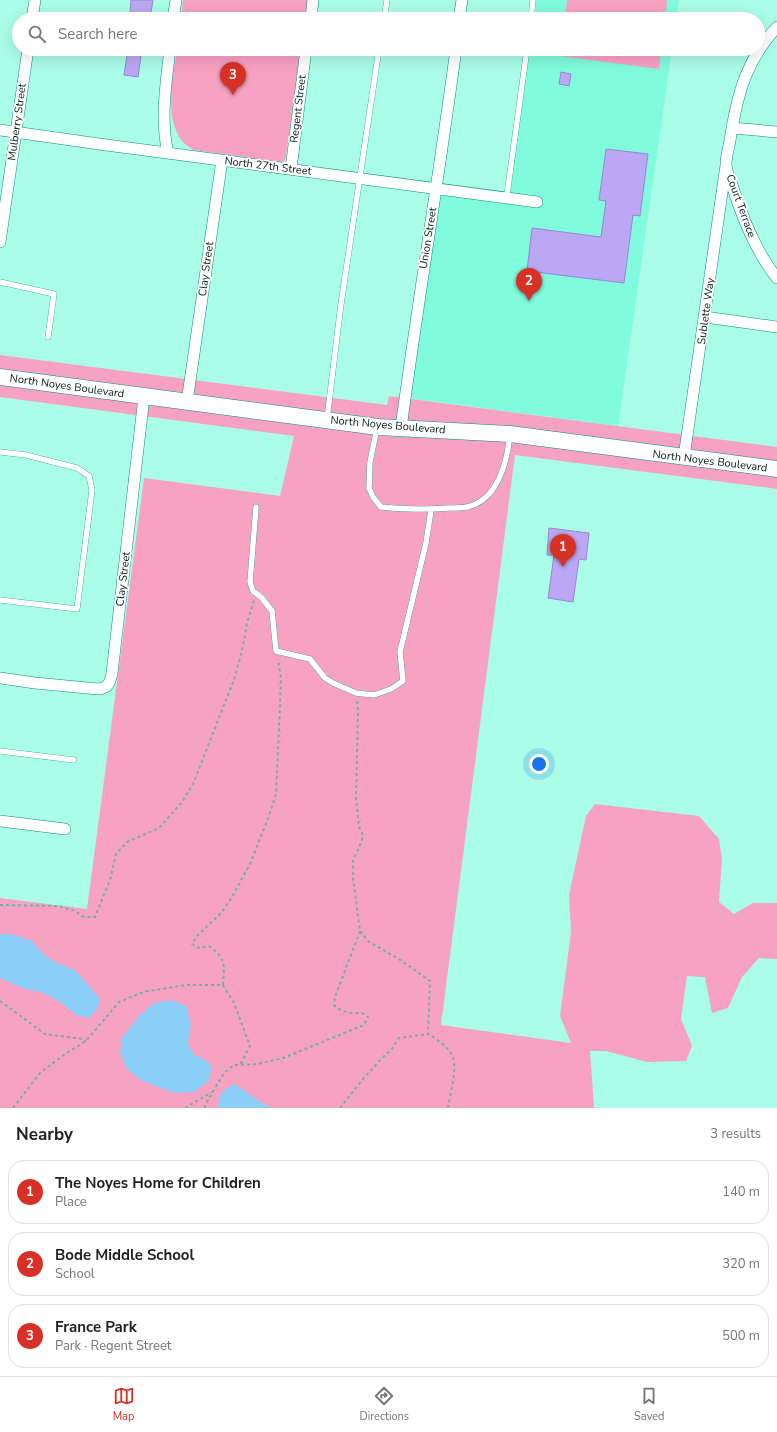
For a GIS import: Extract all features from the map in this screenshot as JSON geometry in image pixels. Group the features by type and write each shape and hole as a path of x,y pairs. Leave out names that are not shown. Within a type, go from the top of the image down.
{"street":[{"path":"33,12 35,0"},
{"path":"174,12 176,0"},
{"path":"312,12 313,0"},
{"path":"460,12 462,0"},
{"name":"Court Terrace","path":"765,43 777,27"},
{"name":"Mulberry Street","path":"0,242 27,56"},
{"path":"168,153 163,105 169,56"},
{"name":"Regent Street","path":"291,169 305,56"},
{"name":"Union Street","path":"401,428 419,298 444,142 455,56"},
{"name":"Court Terrace","path":"755,56 742,84 732,128 726,165 742,214 752,237 770,269 777,278"},
{"path":"732,128 777,132"},
{"name":"North 27th Street","path":"0,130 537,202"},
{"name":"Clay Street","path":"187,402 222,160"},
{"name":"Sublette Way","path":"684,457 726,165"},
{"path":"705,317 777,327"},
{"name":"North Noyes Boulevard","path":"0,378 378,427 510,434 777,469"},
{"name":"Clay Street","path":"0,678 98,689 104,688 109,684 112,673 144,397"},
{"path":"0,820 65,829"}],"lane":[{"path":"385,12 387,0"},
{"path":"532,12 533,0"},
{"path":"327,420 341,304 379,56"},
{"path":"505,198 507,195 526,56"},
{"path":"0,282 54,294 48,337"},
{"path":"378,427 370,462 369,488 373,497 381,507 431,510 468,507 478,503 491,492 500,478 508,452 510,434"},
{"path":"0,452 26,455 77,468 89,476 92,490 77,609 0,600"},
{"path":"256,506 250,582 253,591 262,598 272,611 276,651 310,659 325,678 356,694 374,695 391,689 403,681 400,652 426,543 431,510"},
{"path":"0,751 74,760"}],"path":[{"path":"0,905 59,906 75,911 84,917 95,917 110,880 116,854 128,842 160,828 182,802 193,784 235,677 247,623 256,593"},
{"path":"240,1065 246,1057 250,1046 234,1003 224,985 224,961 217,952 209,946 199,948 192,944 197,936 222,912 232,897 250,864 276,794 281,678 276,651"},
{"path":"205,1108 205,1105 224,1073 234,1065 258,1064 283,1058 364,1025 368,1017 362,1013 351,1013 338,1009 334,1005 334,997 360,931 353,878 353,860 363,835 359,827 356,798 358,710 356,694"},
{"path":"360,931 368,941 402,961 430,981 428,1034"},
{"path":"14,1108 40,1073 65,1054 86,1041 119,1002 143,992 186,985 224,985"},
{"path":"0,1000 45,1034 83,1039 86,1041"},
{"path":"340,1108 363,1079 391,1050 399,1038 428,1034 441,1041 453,1057 454,1071 448,1108"},
{"path":"185,1108 213,1091"}],"shaded area":[{"path":"183,0 309,0 307,12 182,12"},
{"path":"536,0 679,0 677,12 535,12"},
{"path":"567,0 667,0 666,12 566,12"},
{"path":"176,56 301,56 285,161 279,162 194,150 188,146 183,142 176,131 173,120 171,108 172,84"},
{"path":"528,56 671,56 618,426 408,398 439,198 446,195 508,203"},
{"path":"560,56 660,56 659,69"},
{"path":"0,355 387,405 389,396 777,447 777,489 515,455 441,1025 571,1043 560,1016 571,932 569,895 586,816 595,804 699,816 719,839 722,859 719,902 734,914 753,903 777,903 777,959 759,958 742,977 728,1008 712,1013 705,977 687,976 681,1019 692,1046 686,1061 647,1062 606,1051 590,1051 594,1107 597,1108 0,1108 0,898 87,909 144,478 280,496 294,436 0,397"}],"water":[{"path":"0,934 12,934 32,941 44,955 57,963 75,970 100,999 98,1008 89,1018 76,1015 63,1004 44,993 22,988 0,978"},
{"path":"172,1000 186,1006 191,1024 188,1043 193,1054 211,1065 210,1080 194,1092 175,1093 142,1081 126,1068 120,1052 122,1038 139,1016 154,1003"},
{"path":"235,1084 265,1105 273,1108 218,1108 220,1095 224,1090"}],"building":[{"path":"131,0 153,0 151,12 130,12"},
{"path":"127,56 141,56 138,77 124,75"},
{"path":"561,72 571,74 569,86 559,84"},
{"path":"606,149 648,154 640,216 633,215 624,283 527,271 532,228 601,237 606,201 599,200"},
{"path":"549,528 589,533 586,560 579,559 573,602 548,598 554,555 547,555"}],"place":[{"name":"France Park","path":"233,95"},
{"name":"Bode Middle School","path":"529,301"},
{"name":"The Noyes Home for Children","path":"563,567"}]}
